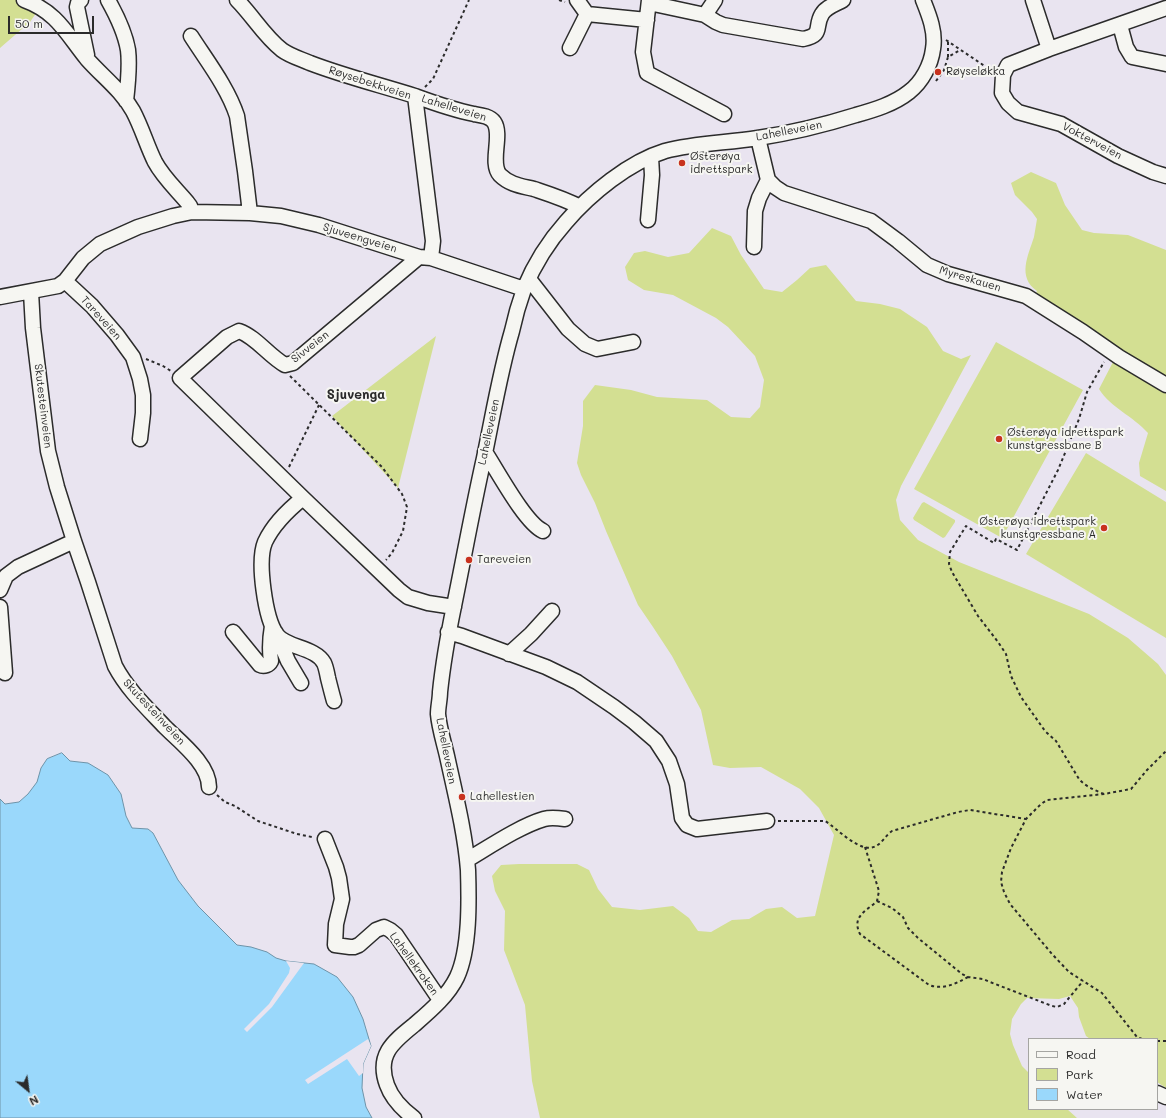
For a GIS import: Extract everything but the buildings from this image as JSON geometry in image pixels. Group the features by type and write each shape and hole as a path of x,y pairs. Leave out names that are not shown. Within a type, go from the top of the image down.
{"street":[{"path":"24,0 45,10 54,17 88,59 110,81 126,101 141,128 154,161 161,172 188,202 192,212"},
{"path":"82,0 78,3 77,7 88,59"},
{"path":"108,0 119,21 128,49 126,101"},
{"name":"Røysebekkveien","path":"237,0 273,43 284,52 324,68 415,96 433,241 425,258"},
{"path":"577,0 588,14 647,20"},
{"path":"705,14 715,0"},
{"path":"724,114 647,73 643,52 649,2 705,14 723,25 803,39 812,38 816,34 822,15 826,9 843,0"},
{"name":"Lahelleveien","path":"414,1118 405,1111 391,1095 385,1081 384,1060 389,1048 400,1035 440,1000 456,980 462,964 466,942 469,887 467,860 461,823 438,715 442,672 448,632 506,349 519,302 526,284 556,234 580,207 623,172 640,162 663,152 689,146 758,138 834,122 879,108 908,93 920,81 933,53 934,38 930,19 923,0"},
{"path":"1033,0 1049,49"},
{"path":"1003,75 1008,65 1166,8"},
{"path":"570,48 588,14"},
{"path":"1120,25 1126,47 1132,57 1166,64"},
{"path":"191,36 235,109 240,129 250,213"},
{"name":"Vokterveien","path":"1003,75 1002,93 1008,103 1018,112 1061,124 1118,156 1153,172 1166,176"},
{"name":"Lahelleveien","path":"415,96 464,112 488,117 493,121 496,128 497,144 495,161 499,174 509,183 560,198 580,207"},
{"path":"754,247 755,211 759,198 768,180 758,138"},
{"path":"648,220 652,175 651,157"},
{"name":"Myreskauen","path":"768,180 784,193 871,221 898,241 927,266 948,274 1026,296 1166,385"},
{"name":"Sjuveengveien","path":"65,281 82,258 100,244 138,227 173,216 192,212 250,213 281,216 425,258 526,284"},
{"name":"Sivveien","path":"180,378 227,337 239,330 246,333 276,360 285,365 293,363 425,258"},
{"path":"0,297 58,286 65,281"},
{"name":"Tareveien","path":"65,281 92,306 117,335 133,357 140,379 142,396 143,413 140,439"},
{"path":"526,284 568,330 585,344 597,350 632,342"},
{"name":"Skutesteinveien","path":"31,292 33,328 48,451 57,487 115,666 134,694 194,755 208,778 209,787"},
{"path":"180,378 399,590 408,597 428,603 454,607"},
{"path":"486,452 519,506 536,527 543,531"},
{"path":"301,683 288,661 272,626 264,591 262,557 269,535 280,519 288,510 303,498"},
{"path":"0,590 6,576 18,567 74,541"},
{"path":"0,607 5,673"},
{"path":"509,654 531,634 552,611"},
{"path":"233,632 259,664 264,666 268,665 271,661 269,645 272,626"},
{"path":"272,626 280,638 318,657 323,662 334,702"},
{"path":"448,632 546,667 578,682 634,722 656,741 669,761 677,784 682,818 687,825 697,829 767,821"},
{"path":"467,860 520,829 543,819 566,819"},
{"name":"Lahellekroken","path":"325,840 339,878 342,899 336,924 335,945 354,947 359,945 376,930 384,927 390,930 396,935 440,1000"}],"path":[{"path":"415,96 433,79 469,0"},
{"path":"941,38 997,74 1003,75"},
{"path":"948,42 948,57"},
{"path":"1104,794 1096,791 1079,779 1056,742 1045,731 1021,697 1011,676 1006,654 978,616 952,572 949,559 950,552 966,526 994,543 996,539 1017,550 1058,470 1079,419 1087,392 1111,351"},
{"path":"133,357 150,360 163,366 180,378"},
{"path":"285,365 287,373 382,467 402,494 407,506 404,531 392,552 378,570"},
{"path":"281,477 286,472 319,405"},
{"path":"1140,1038 1137,1037 1102,993 1069,972 1052,954 1010,904 1001,882 1002,872 1010,848 1026,819 1040,804 1047,800 1104,794 1131,789 1166,751"},
{"path":"209,787 225,802 235,806 258,821 297,834 325,840"},
{"path":"767,821 826,821 848,840 865,847 872,848 877,846 892,831 958,812 970,810 1026,819"},
{"path":"865,847 879,891 877,901 865,911 858,921 858,930 862,936 934,987 939,988 952,985 968,977"},
{"path":"877,901 892,908 903,917 911,931 918,938 962,974 968,977 983,979 1057,1007 1064,1004 1082,981"}],"green space":[{"path":"0,0 45,0 30,22 0,48"},
{"path":"1031,172 1056,183 1065,205 1082,230 1094,233 1128,235 1166,250 1166,491 1140,476 1139,463 1148,433 1110,402 1099,389 1113,362 1056,318 1030,308 1037,291 1027,279 1026,266 1037,219 1015,195 1011,183"},
{"path":"712,228 731,236 741,255 764,289 782,292 810,268 826,265 856,301 880,304 900,309 927,327 943,351 961,359 971,355 901,486 896,500 900,520 918,540 959,562 1089,614 1128,638 1158,664 1166,675 1166,1088 1158,1083 1158,1038 1089,1038 1086,1036 1079,1017 1078,1008 1070,996 1059,999 1027,998 1021,1004 1012,1019 1010,1034 1022,1066 1028,1072 1028,1110 1068,1110 1077,1118 540,1118 532,1081 525,1005 504,950 505,911 495,891 492,876 501,865 577,864 589,870 598,889 612,907 640,910 673,906 689,918 698,931 711,932 732,920 749,919 766,909 782,907 797,918 815,916 834,835 819,808 800,789 761,767 730,768 713,765 701,710 672,656 638,605 577,463 583,426 583,401 595,385 631,390 657,397 707,400 731,417 750,418 760,407 764,380 755,356 728,327 716,318 673,295 644,290 628,280 625,267 634,253 645,251 668,257 689,253"},
{"path":"436,336 398,488 332,416"},
{"name":"Østerøya idrettspark kunstgressbane B","path":"996,342 1083,390 1002,538 914,489"},
{"name":"Østerøya idrettspark kunstgressbane A","path":"1086,453 1166,502 1166,638 1026,554"},
{"path":"924,502 955,520 945,537 943,538 914,520 913,518"}],"water":[{"path":"62,753 70,761 88,763 108,775 121,794 126,816 132,828 148,829 153,833 178,880 198,906 237,945 251,947 267,952 276,958 286,961 314,964 337,977 353,997 363,1019 371,1046 363,1064 362,1088 366,1107 372,1118 0,1118 0,799 5,804 19,802 28,794 37,782 41,768 47,759"}],"pier":[{"path":"286,961 304,963 272,1007 247,1032 244,1029 269,1004 289,973 290,968"},
{"path":"368,1039 371,1046 363,1064 363,1073 359,1076 347,1059 308,1084 305,1080"}],"place":[{"name":"Røyseløkka","path":"938,72"},
{"name":"Østerøya idrettspark","path":"682,163"},
{"name":"Østerøya idrettspark kunstgressbane B","path":"999,439"},
{"name":"Østerøya idrettspark kunstgressbane A","path":"1104,528"},
{"name":"Tareveien","path":"469,560"},
{"name":"Lahellestien","path":"462,797"}],"district":[{"name":"Sjuvenga","path":"356,395"}]}
